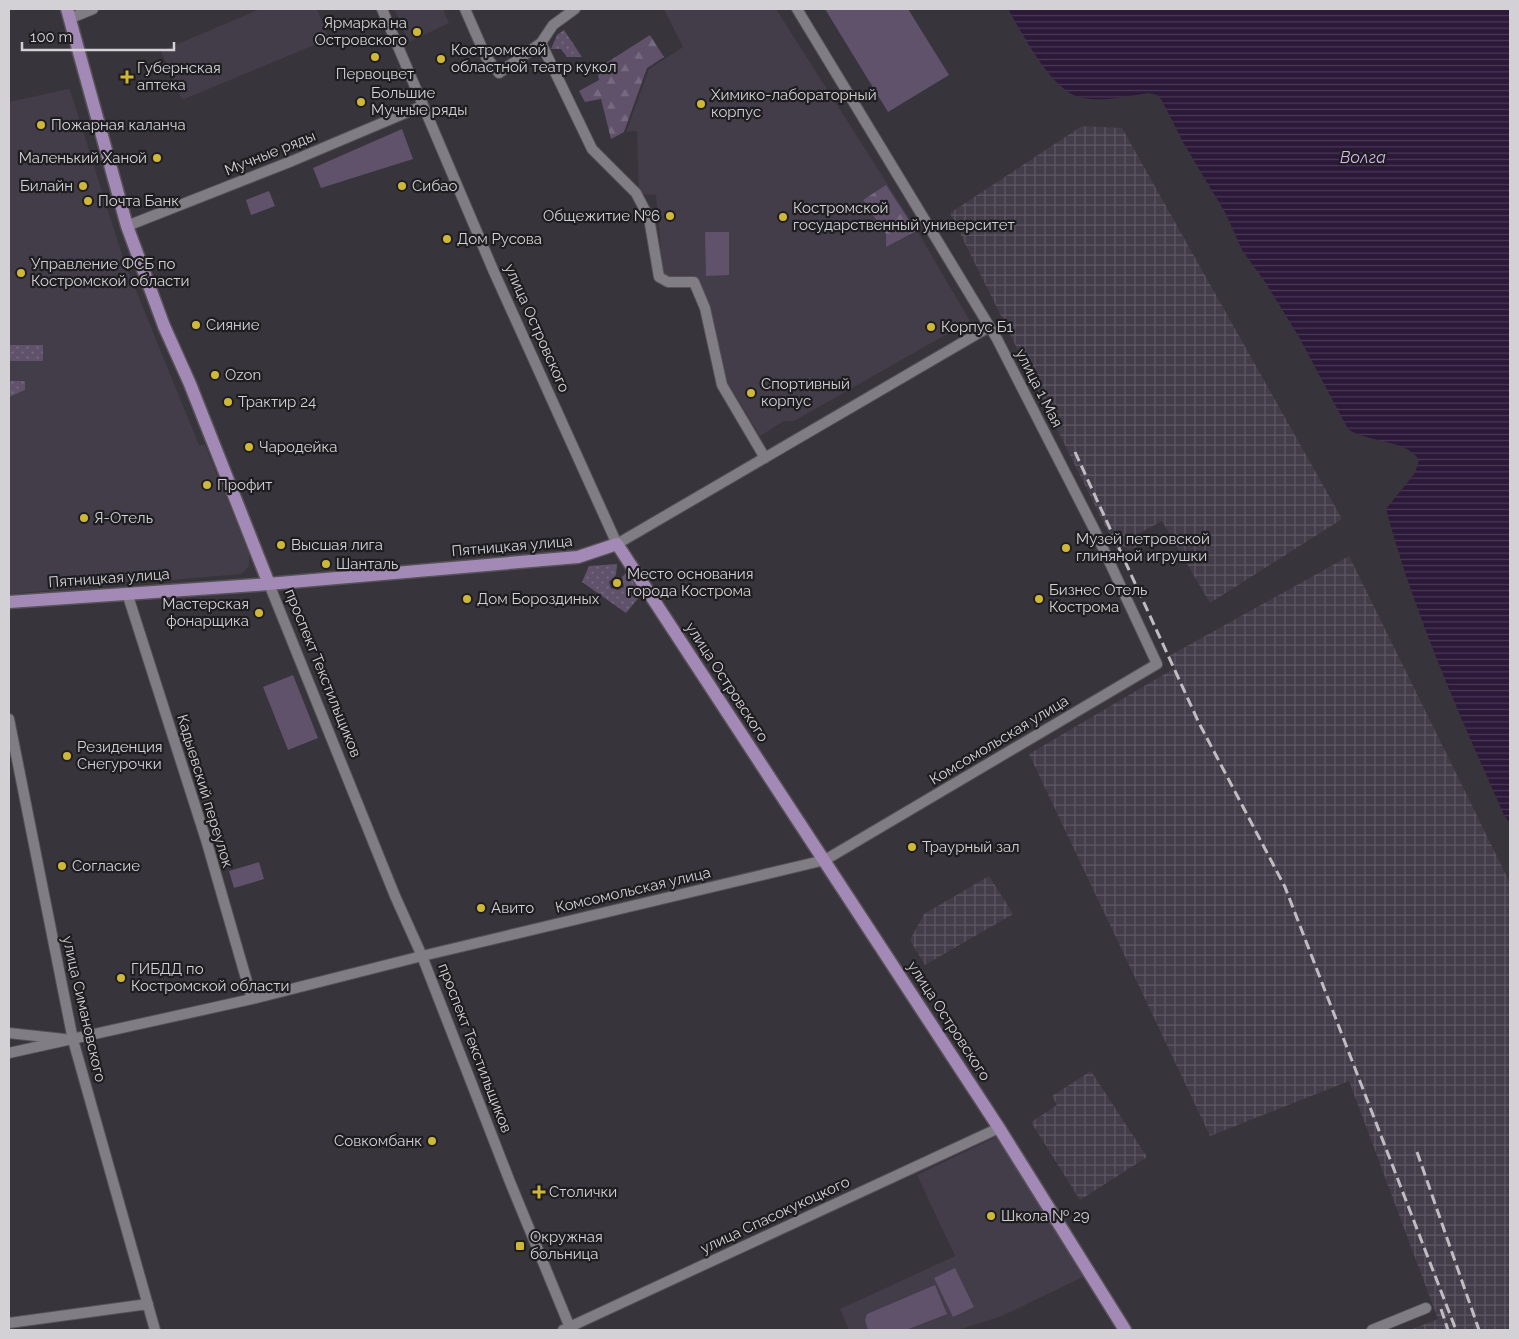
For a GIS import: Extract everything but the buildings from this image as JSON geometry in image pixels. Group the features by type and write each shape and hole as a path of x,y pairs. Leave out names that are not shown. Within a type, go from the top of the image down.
{"main road":[{"name":"проспект Текстильщиков","path":"69,14 127,226 164,326 190,384 269,584"},
{"name":"Пятницкая улица","path":"9,602 269,584 578,557 617,544"},
{"name":"улица Островского","path":"617,544 999,1128 1125,1330"}],"street":[{"path":"69,14 93,9"},
{"name":"улица Островского","path":"382,9 494,272 617,544"},
{"path":"465,9 486,58 499,73 541,43 553,25 575,9"},
{"name":"улица 1 Мая","path":"797,9 989,327 1082,505 1157,664"},
{"path":"541,43 592,149 636,193 645,210 651,226 659,277 668,282 694,282 705,308 722,385 765,458"},
{"name":"Мучные ряды","path":"127,226 292,161 422,106"},
{"name":"Пятницкая улица","path":"617,544 989,327"},
{"name":"проспект Текстильщиков","path":"269,584 395,896 422,956 568,1329"},
{"name":"Кадыевский переулок","path":"127,593 207,843 252,1000"},
{"name":"Комсомольская улица","path":"9,1054 252,1000 422,956 825,860 1157,664"},
{"name":"улица Симановского","path":"9,719 73,1040 155,1330"},
{"name":"Комсомольская улица","path":"9,1033 73,1040"},
{"name":"улица Спасокукоцкого","path":"568,1329 999,1128"},
{"path":"9,1323 148,1304"},
{"path":"1372,1330 1426,1308"}],"shaded area":[{"path":"260,9 317,9 329,39 182,100 161,51"},
{"name":"Ярмарка на Островского","path":"394,9 443,9 449,23 409,42"},
{"name":"Костромской государственный университет","path":"664,9 776,9 918,232 970,321 794,421 784,421 760,436 725,378 698,277 663,277 656,195 639,194 637,131 626,132 649,69 683,47"},
{"path":"70,90 124,261 199,445 205,445 249,554 249,566 241,574 9,594 9,102"},
{"path":"1082,126 1122,128 1342,519 1210,603 1162,521 1131,538 1137,547 1128,550 1124,546 1117,550 950,213"},
{"path":"1349,556 1510,883 1510,1330 1410,1330 1438,1319 1349,1081 1210,1136 1029,754 1175,668 1169,656"},
{"path":"989,876 1013,914 925,965 910,940 924,914"},
{"path":"1091,1071 1147,1157 1080,1200 1031,1122 1057,1105 1052,1096"},
{"name":"Школа № 29","path":"996,1137 1085,1276 1002,1316 958,1330 849,1330 840,1309 955,1256 917,1175"}],"green space":[{"path":"825,9 908,9 949,75 888,112"},
{"path":"564,30 582,57 567,57 561,49 551,49 557,35"},
{"path":"650,35 664,57 647,68 624,132 611,139 601,99 585,102 579,91 599,80 597,70 603,65"},
{"path":"402,129 413,159 321,188 313,168"},
{"path":"886,185 916,231 886,247 886,234 863,200"},
{"path":"269,191 275,206 251,215 246,200"},
{"path":"705,232 729,232 729,275 706,276"},
{"path":"9,345 43,345 43,361 9,361"},
{"path":"9,381 25,381 25,390 9,397"},
{"path":"617,564 616,575 609,582 611,588 618,590 624,587 622,577 627,572 641,595 626,613 582,582 589,566"},
{"path":"293,675 318,738 288,750 263,687"},
{"path":"259,862 264,879 234,888 229,871"},
{"path":"955,1268 974,1307 953,1317 934,1278"},
{"path":"935,1285 947,1314 906,1330 868,1330 865,1320 867,1314"}],"water":[{"name":"Волга","path":"1008,9 1510,9 1510,824 1504,815 1471,740 1424,626 1397,548 1386,509 1415,473 1419,460 1405,448 1366,437 1348,429 1299,337 1265,282 1242,250 1226,214 1184,144 1161,99 1157,95 1148,93 1114,98 1087,99 1068,92 1058,84 1038,59"}],"railway":[{"path":"1075,452 1199,723 1285,887 1456,1330"},
{"path":"1417,1152 1479,1330"},
{"path":"1441,1309 1448,1330"}],"place":[{"name":"Ярмарка на Островского","path":"417,32"},
{"name":"Первоцвет","path":"375,57"},
{"name":"Костромской областной театр кукол","path":"441,59"},
{"name":"Губернская аптека","path":"127,77"},
{"name":"Большие Мучные ряды","path":"361,102"},
{"name":"Химико-лабораторный корпус","path":"701,104"},
{"name":"Пожарная каланча","path":"41,125"},
{"name":"Маленький Ханой","path":"157,158"},
{"name":"Билайн","path":"83,186"},
{"name":"Сибао","path":"402,186"},
{"name":"Почта Банк","path":"88,201"},
{"name":"Общежитие №6","path":"670,216"},
{"name":"Костромской государственный университет","path":"783,217"},
{"name":"Дом Русова","path":"447,239"},
{"name":"Управление ФСБ по Костромской области","path":"21,273"},
{"name":"Сияние","path":"196,325"},
{"name":"Корпус Б1","path":"931,327"},
{"name":"Ozon","path":"215,375"},
{"name":"Спортивный корпус","path":"751,393"},
{"name":"Трактир 24","path":"228,402"},
{"name":"Чародейка","path":"249,447"},
{"name":"Профит","path":"207,485"},
{"name":"Я-Отель","path":"84,518"},
{"name":"Высшая лига","path":"281,545"},
{"name":"Музей петровской глиняной игрушки","path":"1066,548"},
{"name":"Шанталь","path":"326,564"},
{"name":"Место основания города Кострома","path":"617,583"},
{"name":"Дом Бороздиных","path":"467,599"},
{"name":"Бизнес Отель Кострома","path":"1039,599"},
{"name":"Мастерская фонарщика","path":"259,613"},
{"name":"Резиденция Снегурочки","path":"67,756"},
{"name":"Траурный зал","path":"912,847"},
{"name":"Согласие","path":"62,866"},
{"name":"Авито","path":"481,908"},
{"name":"ГИБДД по Костромской области","path":"121,978"},
{"name":"Совкомбанк","path":"432,1141"},
{"name":"Столички","path":"539,1192"},
{"name":"Школа № 29","path":"991,1216"},
{"name":"Окружная больница","path":"520,1246"}]}
